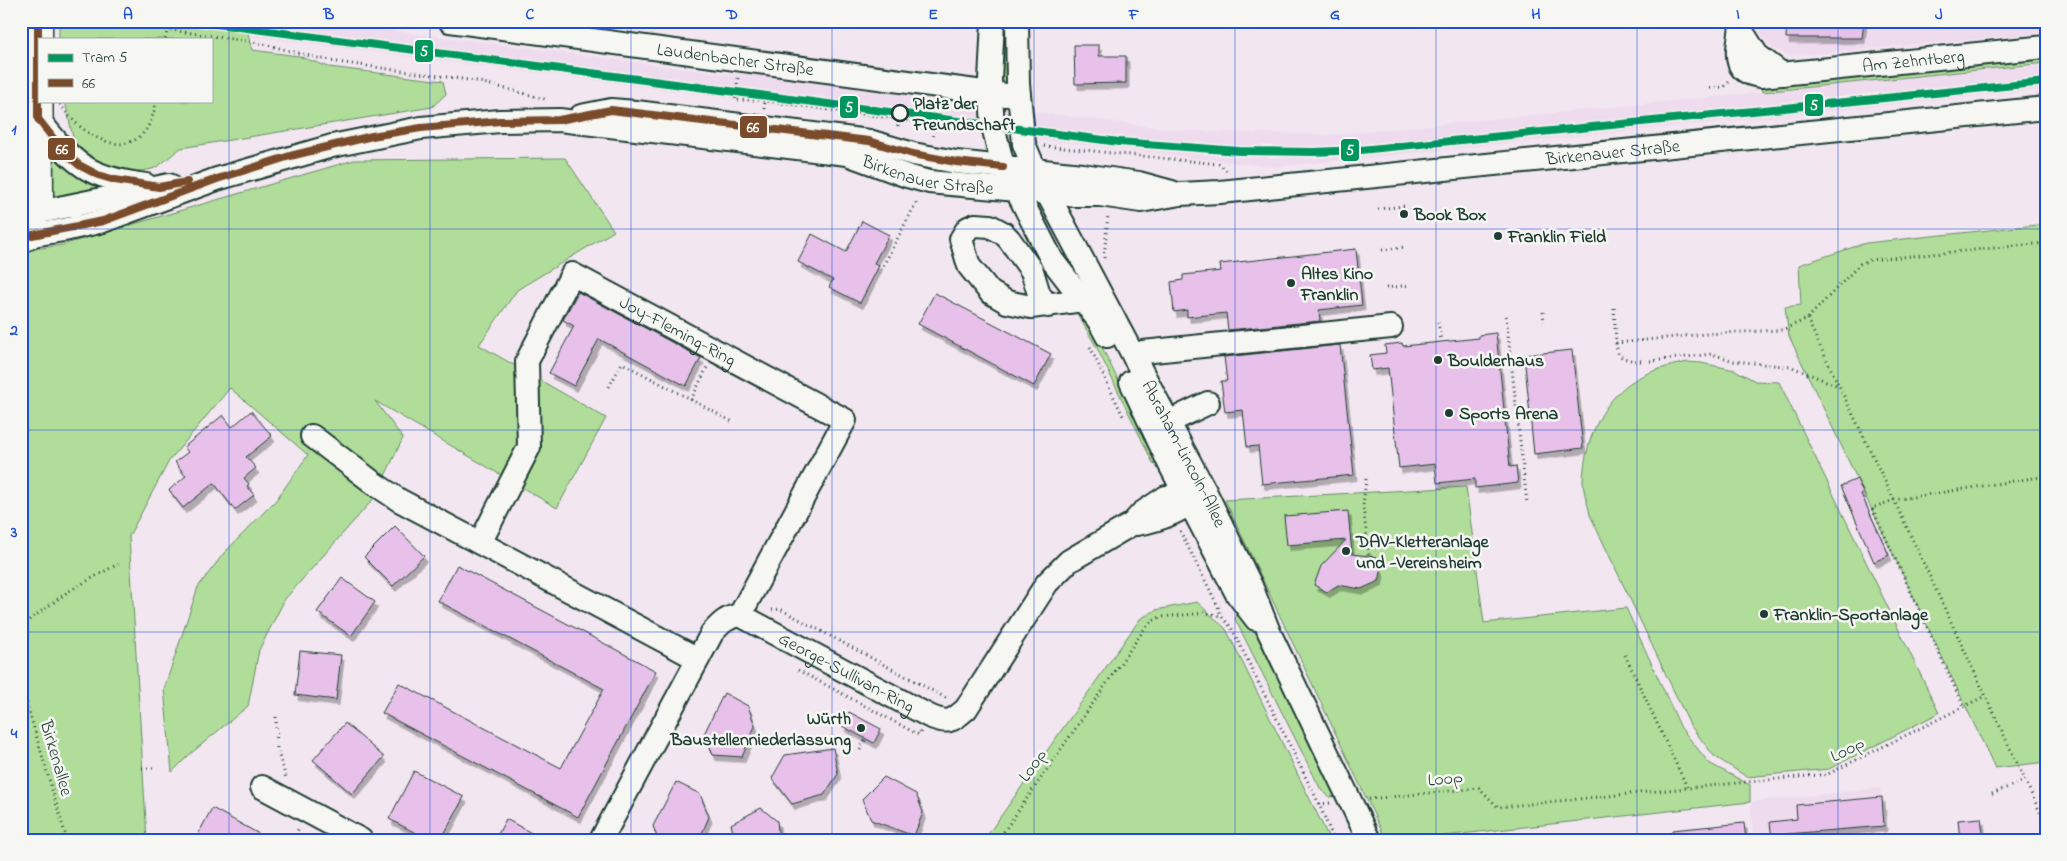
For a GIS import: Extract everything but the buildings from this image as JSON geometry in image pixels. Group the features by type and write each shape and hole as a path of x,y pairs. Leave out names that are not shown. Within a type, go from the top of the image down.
{"main road":[{"path":"25,225 39,199 38,21"}],"street":[{"name":"Laudenbacher Straße","path":"450,21 486,24 1020,96"},
{"name":"Am Zehntberg","path":"1741,26 1737,51 1738,61 1742,69 1756,76 2046,47"},
{"path":"993,28 1017,28 1018,84 1024,144 1035,170 1095,285 1052,260 1003,167 995,134 990,80 993,28"},
{"name":"Birkenauer Straße","path":"554,110 847,154 929,182 1048,194 1100,195 1141,200 1180,194 1248,189 2046,108"},
{"name":"Birkenauer Straße","path":"25,225 104,221 217,179 332,146 421,128 500,121 554,110 636,112 870,141 913,154 956,162 1139,183 1180,194"},
{"name":"Birkenauer Straße","path":"38,119 64,152 78,164 98,175 115,180 159,187"},
{"name":"Birkenauer Straße","path":"25,225 159,187 194,180 217,179"},
{"name":"Joy-Fleming-Ring","path":"480,543 529,447 526,361 572,274 845,420 740,615"},
{"path":"1048,306 1095,285"},
{"name":"Abraham-Lincoln-Allee","path":"1095,285 1099,321 1160,426"},
{"name":"Abraham-Lincoln-Allee","path":"1095,285 1134,356 1189,500 1251,586 1269,632 1370,840"},
{"path":"1134,356 1143,352 1391,327"},
{"path":"1160,426 1208,403"},
{"path":"312,436 399,500 698,659"},
{"name":"George-Sullivan-Ring","path":"740,615 942,722 953,720 966,709 1047,583 1069,561 1132,524 1142,513 1166,497 1189,500"},
{"path":"601,840 712,633 721,622 740,615"},
{"path":"262,787 361,840"}],"path":[{"path":"111,21 259,43 330,62 476,81 554,110"},
{"path":"166,38 168,29"},
{"path":"739,75 736,100 758,100 935,124"},
{"path":"60,102 69,117 83,131 106,142 120,144 134,141 148,130 154,116 156,102"},
{"path":"1102,153 1219,164 1248,189"},
{"path":"881,270 917,202"},
{"path":"1378,209 1404,206"},
{"path":"1095,285 1103,259 1108,214"},
{"path":"1616,343 1705,334 1782,330 1807,319 1860,264 1870,260 2046,243"},
{"path":"1382,250 1405,247"},
{"path":"1386,288 1410,285"},
{"path":"1614,308 1616,343 1618,354 1623,358 1635,361 1712,354 1734,361 1792,367 1839,386"},
{"path":"1542,312 1544,322"},
{"path":"1506,316 1527,503"},
{"path":"1807,319 2046,825"},
{"path":"1438,322 1441,342"},
{"path":"691,400 707,368 706,346"},
{"path":"1094,355 1106,380"},
{"path":"610,387 622,363 732,422"},
{"path":"1963,705 1872,508 1894,500 2046,476"},
{"path":"1366,479 1363,506 1368,555"},
{"path":"1189,500 1179,530 1218,606 1221,616 1231,627 1319,804 1334,840"},
{"path":"21,626 69,591 118,564"},
{"path":"740,615 780,609 966,709"},
{"name":"Loop","path":"998,840 1145,628 1152,621 1160,617 1207,613 1221,616"},
{"path":"1625,655 1686,787"},
{"name":"Birkenallee","path":"21,684 67,840"},
{"name":"Loop","path":"1350,801 1479,788 1498,807 1828,774 1963,705 1985,696"},
{"path":"276,717 276,749 295,804"},
{"path":"860,750 866,739"},
{"path":"142,768 157,768"},
{"path":"1992,794 2024,780"}],"shaded area":[{"path":"135,21 320,21 734,75 743,73 909,90 980,102 981,105 1187,131 1331,135 2046,64 2046,89 1273,167 974,132 776,104"},
{"path":"1760,21 2046,21 2046,33 1789,56 1771,47 1760,33"},
{"path":"1880,788 1886,840 1754,840 1750,802"}],"green space":[{"path":"59,21 245,21 252,50 298,56 329,67 443,81 446,94 432,107 181,148 152,169 142,171 122,170 103,165 76,151 65,102 212,102 212,38 59,38"},
{"path":"999,42 1011,42 1011,88 999,85"},
{"path":"21,43 29,44 31,199 23,205"},
{"path":"2046,58 2046,63 1762,92 1761,87"},
{"path":"49,143 114,187 50,206"},
{"path":"565,158 614,231 517,290 479,345 606,418 557,508 375,401 403,438 375,497 285,599 259,650 248,706 189,755 172,772 164,689 198,587 224,553 276,500 308,455 230,388 169,461 129,536 147,840 21,840 21,251 62,245 354,160"},
{"path":"2046,224 2046,762 1995,768 1789,336 1785,307 1801,305 1799,265 1866,243"},
{"path":"1078,315 1084,317 1101,345 1158,463 1154,465 1097,348"},
{"name":"Franklin-Sportanlage","path":"1688,362 1735,370 1755,381 1779,382 1939,713 1829,769 1747,777 1714,756 1690,725 1590,515 1583,481 1590,440 1610,402 1630,383 1643,375 1665,367"},
{"path":"1466,487 1484,623 1626,608 1681,728 1709,763 1750,785 1750,802 1407,840 1386,840 1225,500"},
{"path":"1197,602 1226,629 1330,840 984,840 1140,619 1156,610"},
{"path":"1239,610 1258,632 1340,796 1330,797 1321,790 1235,619"}],"tram line":[{"name":"5","path":"193,21 1119,142 1239,151 1314,152 1360,150 2046,82"}],"transit line":[{"name":"66","path":"38,21 38,119 64,152 79,165 98,175 115,180 159,187 187,182"},
{"name":"66","path":"21,221 27,236 103,221 217,179 290,156 372,136 421,128 500,121 559,120 611,110 869,141 913,154 956,162 1003,167"}],"place":[{"name":"Platz der Freundschaft","path":"900,113"},
{"name":"Book Box","path":"1404,214"},
{"name":"Franklin Field","path":"1498,236"},
{"name":"Altes Kino Franklin","path":"1291,283"},
{"name":"Boulderhaus","path":"1438,360"},
{"name":"Sports Arena","path":"1449,413"},
{"name":"DAV-Kletteranlage und -Vereinsheim","path":"1346,551"},
{"name":"Franklin-Sportanlage","path":"1764,614"},
{"name":"Würth Baustellenniederlassung","path":"861,728"}]}
